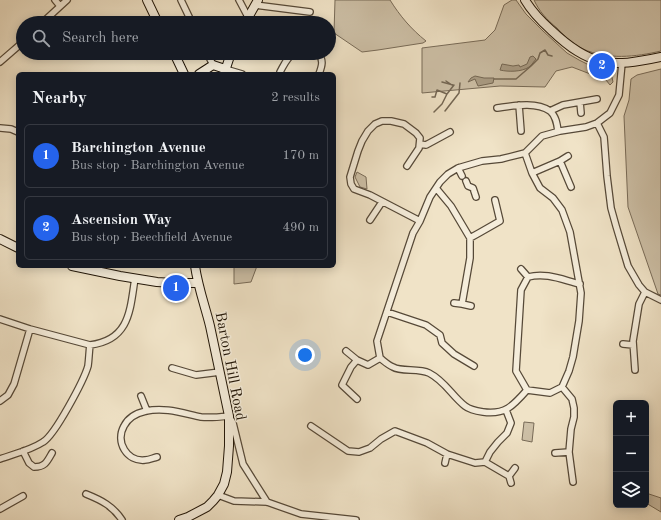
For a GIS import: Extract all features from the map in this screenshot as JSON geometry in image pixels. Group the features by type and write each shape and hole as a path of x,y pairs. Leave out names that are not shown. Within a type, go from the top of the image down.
{"street":[{"path":"54,0 60,6"},
{"path":"49,16 66,0"},
{"path":"147,0 155,16"},
{"path":"181,0 189,16"},
{"path":"239,0 245,16"},
{"path":"525,0 540,20 559,38 577,52 595,60 622,63 661,57"},
{"path":"248,16 256,2 310,12"},
{"path":"0,62 16,48"},
{"path":"177,60 182,72"},
{"path":"210,60 213,65 224,71 228,60"},
{"path":"280,72 287,60"},
{"path":"320,72 322,66 321,60"},
{"path":"527,390 506,410 494,412 470,409 464,405 438,378 427,372 394,368 380,358 377,341 413,233 420,221 430,197 440,182 458,168 482,161 501,159 524,153 542,136 558,131 586,127 597,123 610,113 619,95 622,63"},
{"path":"202,72 213,65"},
{"path":"550,112 564,105 597,99"},
{"path":"580,102 581,113"},
{"path":"496,108 519,105 532,105 539,107 550,112 556,121 558,131"},
{"path":"519,105 521,131"},
{"path":"407,166 419,148 420,138 404,124 391,121 382,121 375,124 368,131 358,151 350,177 351,184 354,189 370,195 420,221"},
{"path":"597,123 604,137 606,176 611,208 628,266 645,292 661,300"},
{"path":"0,128 16,131"},
{"path":"420,144 426,145 450,132"},
{"path":"524,153 540,188 552,198 562,210 570,232 581,293 579,321 573,357 569,371 562,386 550,393 527,390"},
{"path":"532,173 568,156"},
{"path":"560,161 571,187"},
{"path":"458,168 468,186 473,188 476,197"},
{"path":"436,188 451,206 470,238 470,258 462,304"},
{"path":"470,238 500,221 495,200"},
{"path":"370,220 382,202"},
{"path":"0,239 16,247"},
{"path":"82,268 157,282 174,284 198,283"},
{"name":"Barton Hill Road","path":"195,268 198,283 207,312 228,416 229,446 227,472 224,484 218,495"},
{"path":"521,269 528,277"},
{"path":"527,390 516,371 521,290 528,277 535,275 543,275 580,284"},
{"path":"0,319 30,330 90,345 98,344 112,338 123,327 128,318 135,278"},
{"path":"635,370 633,341 639,304 645,292"},
{"path":"454,302 471,306"},
{"path":"387,312 426,325 440,336 442,343 454,354 474,366"},
{"path":"0,401 8,394 14,384 30,330"},
{"path":"623,344 633,345"},
{"path":"0,459 44,442 60,422 88,367 90,345"},
{"path":"346,351 356,360 368,365 380,358"},
{"path":"356,360 342,385 357,399"},
{"path":"172,368 196,375 220,372"},
{"path":"562,386 572,398 574,408 574,417 570,429 569,452 573,482"},
{"path":"141,396 147,411"},
{"path":"157,457 144,461 133,459 126,454 122,446 121,436 123,427 128,420 137,414 147,411 174,410 202,417 217,418 228,416 233,423 243,464 267,502"},
{"path":"485,462 494,447 507,433 510,424 506,410"},
{"path":"311,426 348,451 359,452 370,448 381,439 395,431 427,443 447,454 474,463 485,462 509,476 511,483"},
{"path":"23,451 29,463 34,467 44,465 52,453"},
{"path":"555,453 569,452"},
{"path":"444,463 447,454"},
{"path":"509,476 515,468"},
{"path":"86,494 101,500 118,513 122,520"},
{"path":"179,520 188,517 206,507 218,495 234,501 267,502 301,514 356,520"},
{"path":"0,509 23,496"},
{"path":"301,514 304,520"}],"shaded area":[{"path":"335,0 390,0 406,22 426,41 423,43 362,52 336,34 336,16 335,16"},
{"path":"512,0 516,0 526,14 567,53 595,68 605,69 611,73 613,82 610,85 606,80 572,67 556,71 545,87 500,86 422,93 422,48 485,40 495,30 504,5"},
{"path":"534,0 661,0 661,51 641,55 612,56 602,55 583,49 569,40 550,22 541,12"},
{"path":"533,56 536,59 526,69 515,71 500,70 502,64 513,66 519,65 520,67 527,64 530,57"},
{"path":"661,69 661,295 658,294 628,207 624,116 629,100 631,79 637,75"},
{"path":"475,76 494,78 493,83 478,86 475,79 468,82"},
{"path":"357,172 366,177 367,189 360,187 355,177"},
{"path":"234,268 256,268 251,282 234,284"},
{"path":"524,422 534,423 532,442 522,440"},
{"path":"649,494 661,498 661,512 649,505"}],"waterway":[{"path":"494,79 516,79 531,66 538,59 540,53 545,50 548,55 552,56"},
{"path":"446,81 452,85"},
{"path":"442,82 453,85"},
{"path":"445,111 459,93 460,83"},
{"path":"434,112 442,104 454,85"},
{"path":"432,97 435,97 437,90 447,94"}],"place":[{"name":"Ascension Way","path":"602,66"},
{"name":"Barchington Avenue","path":"176,288"}]}
